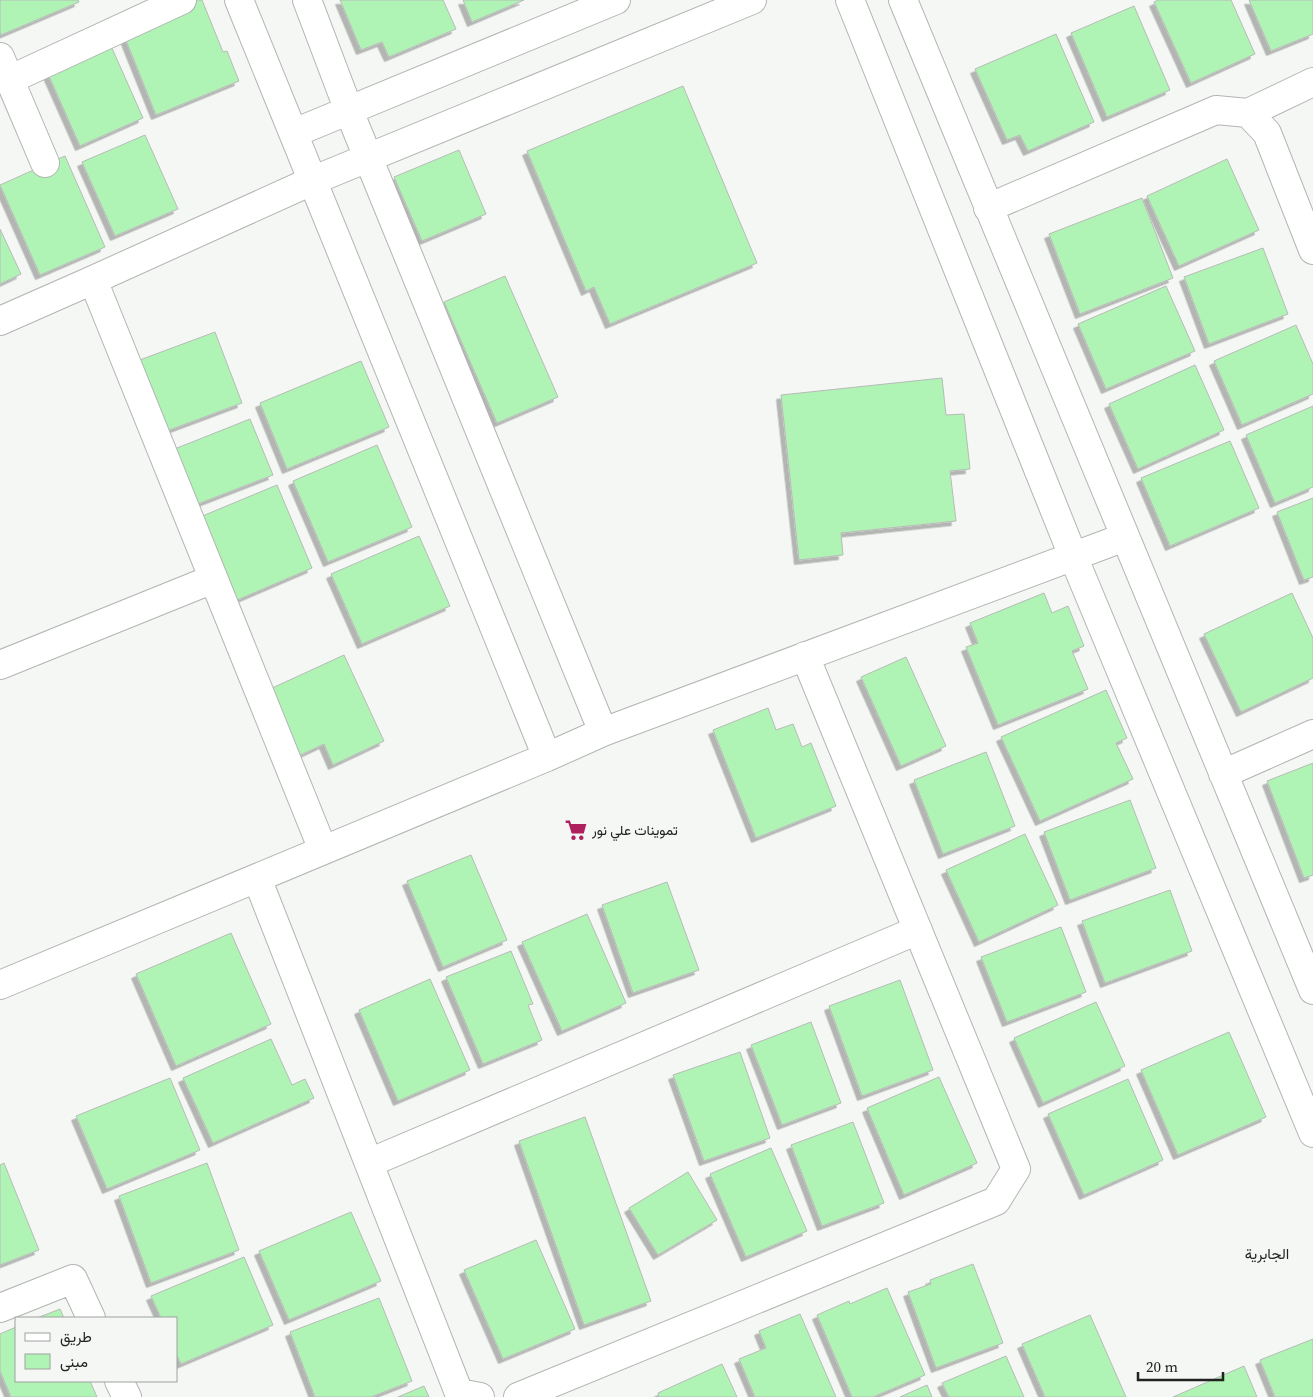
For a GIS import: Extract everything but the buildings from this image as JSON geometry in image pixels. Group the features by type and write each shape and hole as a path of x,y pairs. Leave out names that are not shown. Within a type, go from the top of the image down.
{"street":[{"path":"44,163 3,64 182,0"},
{"path":"239,0 314,180 547,757"},
{"path":"307,0 349,111 603,732"},
{"path":"294,134 616,0"},
{"path":"0,321 314,180 752,0"},
{"path":"850,0 1074,556 1313,1133"},
{"path":"903,0 1313,990"},
{"path":"988,208 1216,110 1248,113 1313,82"},
{"path":"1248,113 1267,133 1313,250"},
{"path":"93,280 323,850"},
{"path":"0,985 603,732 1125,537"},
{"path":"0,665 213,579"},
{"path":"518,1397 996,1201 1016,1169 805,656"},
{"path":"1223,774 1313,734"},
{"path":"257,878 459,1393 480,1397"},
{"path":"369,1163 918,930"},
{"path":"0,1308 73,1279 91,1317"},
{"path":"120,1382 127,1397"}],"place":[{"name":"تموينات علي نور","path":"576,830"}],"district":[{"name":"الجابرية","path":"1267,1253"}]}
